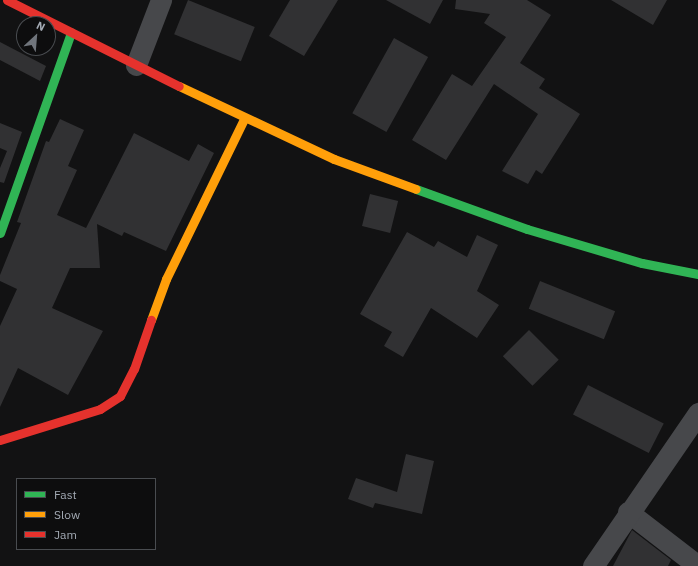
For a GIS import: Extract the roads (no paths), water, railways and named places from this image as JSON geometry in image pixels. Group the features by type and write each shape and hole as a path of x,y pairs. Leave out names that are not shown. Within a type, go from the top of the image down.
{"street":[{"path":"8,0 244,119 334,159 527,229 642,263 698,274"},
{"path":"136,65 161,0"},
{"path":"0,233 71,32"},
{"path":"0,440 100,409 120,396 134,369 166,279 244,119"},
{"path":"593,566 628,512 698,413"},
{"path":"628,512 698,566"}]}
